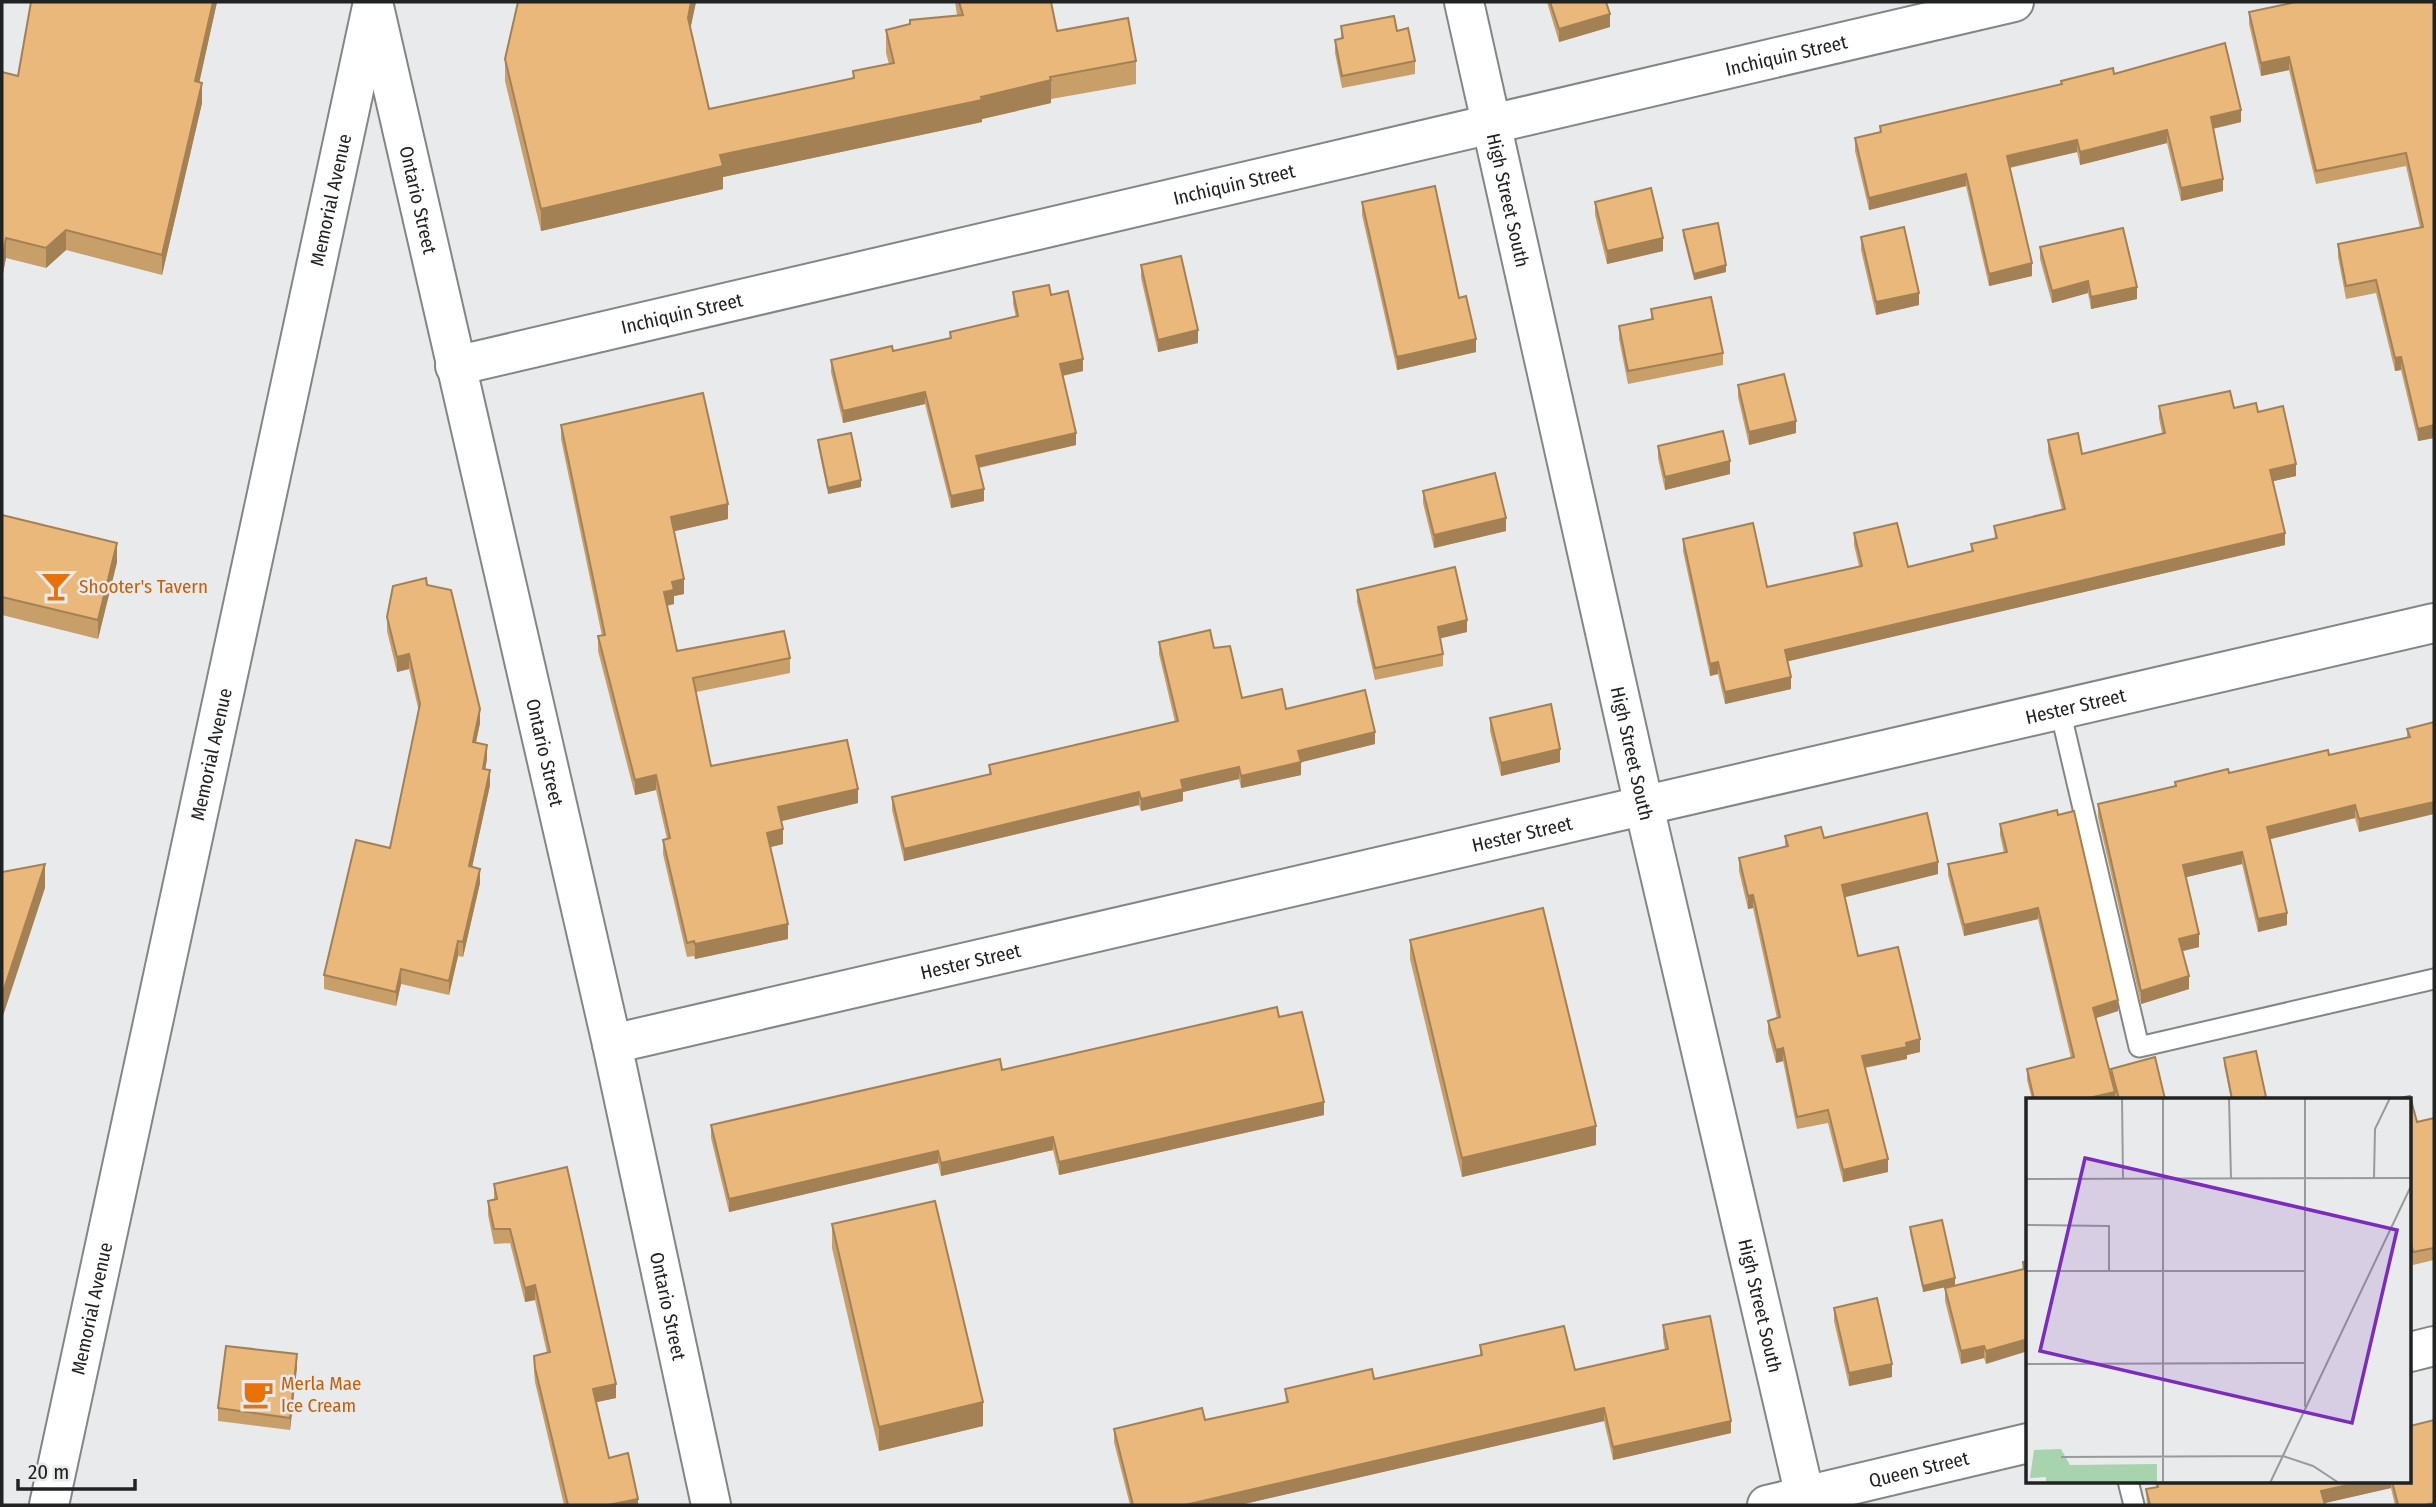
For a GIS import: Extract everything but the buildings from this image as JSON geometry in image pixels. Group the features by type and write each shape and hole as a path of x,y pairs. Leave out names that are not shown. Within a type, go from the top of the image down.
{"street":[{"name":"Ontario Street","path":"373,2 612,1044 711,1505"},
{"name":"Memorial Avenue","path":"49,1505 373,2"},
{"name":"High Street South","path":"1464,2 1644,806 1806,1501"},
{"name":"Inchiquin Street","path":"455,366 2014,2"},
{"name":"Hester Street","path":"612,1044 2434,623"},
{"path":"2412,1352 2434,1346"},
{"name":"Queen Street","path":"1767,1505 1806,1501 2026,1444"}],"lane":[{"path":"2060,710 2139,1047 2434,979"},
{"path":"2128,1482 2134,1505"}],"place":[{"name":"Shooter's Tavern","path":"56,586"},
{"name":"Merla Mae Ice Cream","path":"258,1394"}]}
